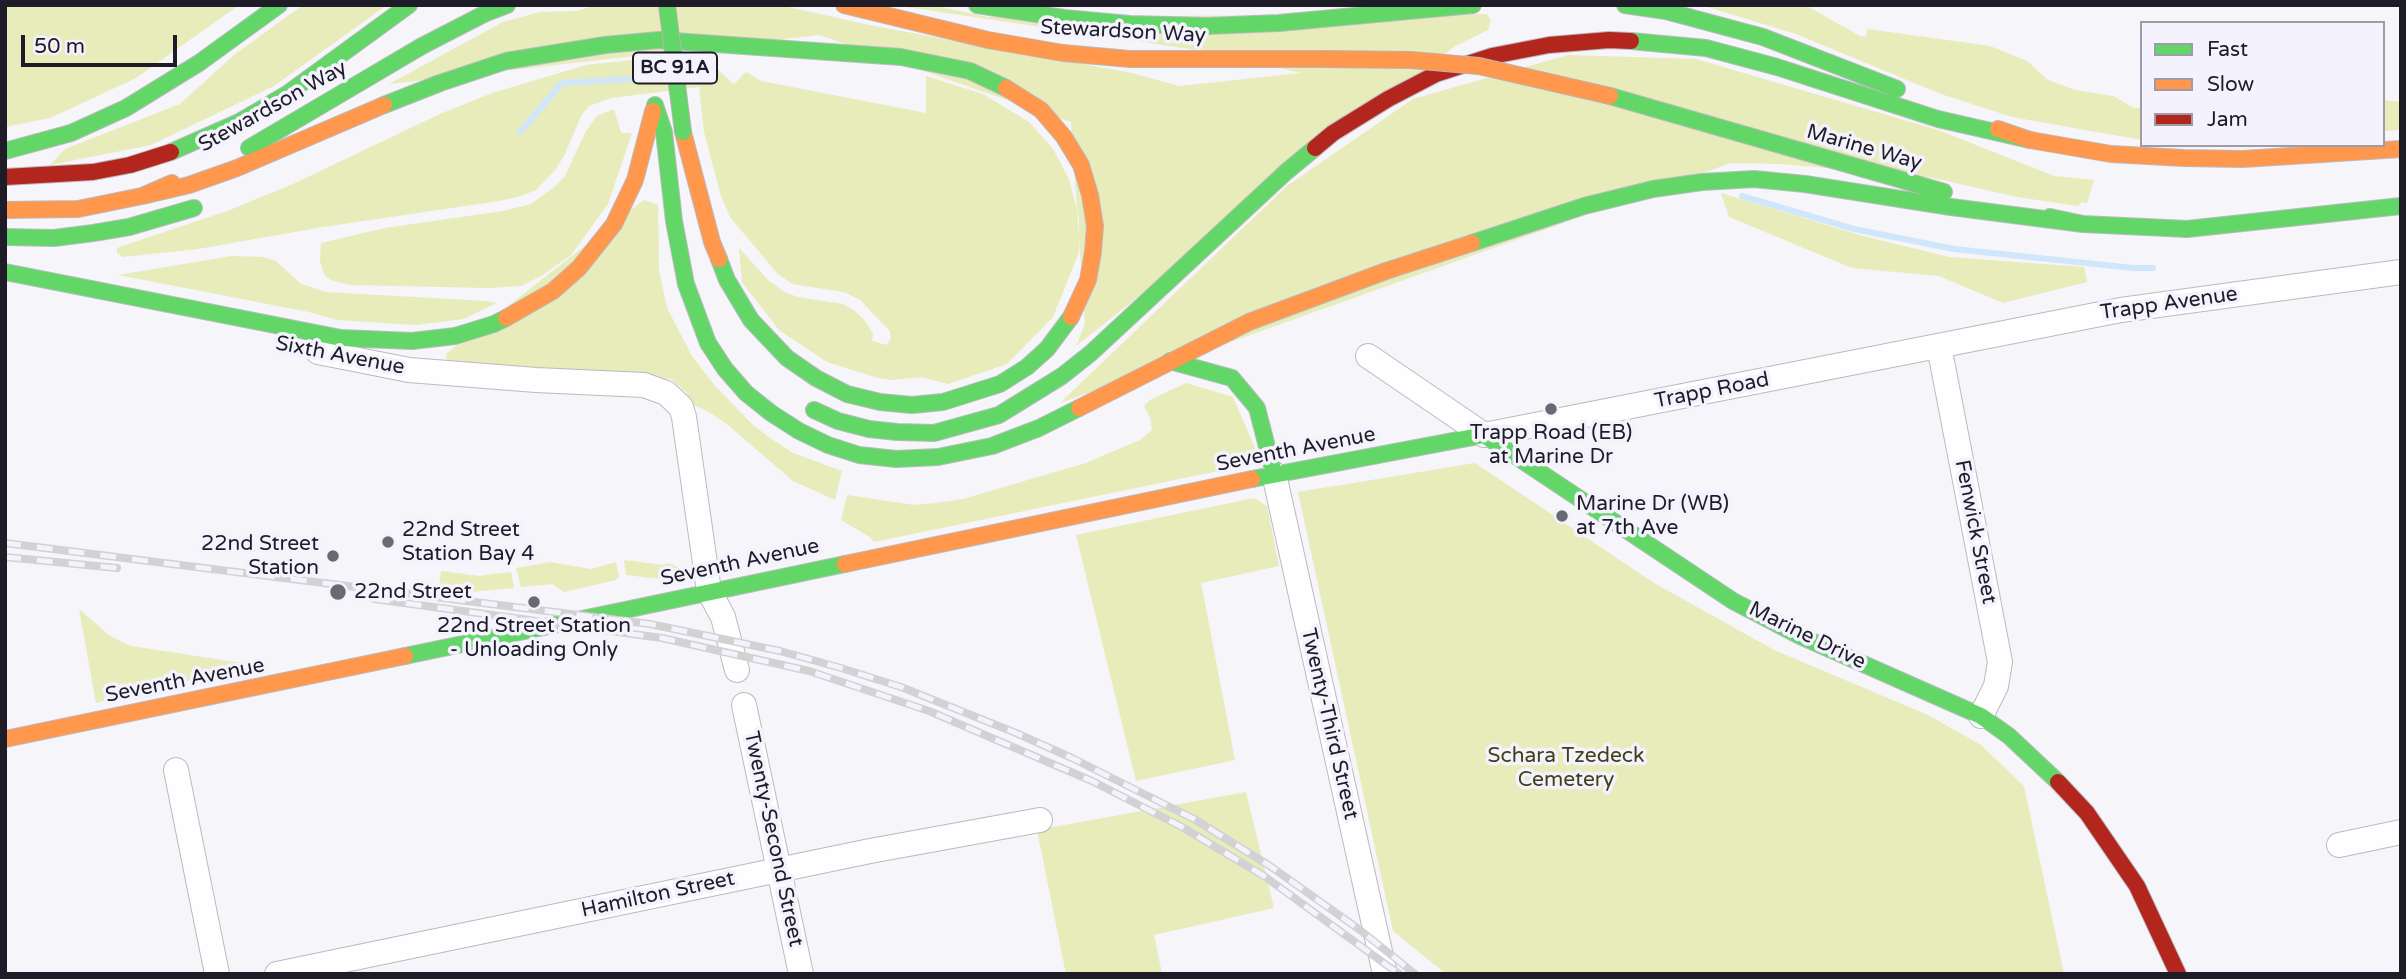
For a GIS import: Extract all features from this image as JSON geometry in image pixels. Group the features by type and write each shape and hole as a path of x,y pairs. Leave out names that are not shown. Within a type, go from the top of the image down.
{"main road":[{"path":"5,151 71,133 126,108 199,64 279,5"},
{"path":"5,177 93,172 130,165 186,147 239,122 287,94 409,5"},
{"name":"Stewardson Way","path":"5,210 78,209 142,196 260,143 422,46 507,5"},
{"name":"BC 91A","path":"667,5 683,132"},
{"name":"Stewardson Way","path":"844,5 988,40 1063,53 1180,60 1321,59"},
{"name":"Stewardson Way","path":"977,5 1064,18 1130,24 1207,26 1347,18 1472,5"},
{"path":"1625,5 1666,11 1763,37 2030,141"},
{"name":"BC 91A","path":"647,30 649,55"},
{"path":"142,196 189,186 440,83 506,61 628,42 684,40 901,57 970,71 999,82 1041,110 1064,137 1081,165 1090,195 1094,226 1088,280 1078,305 1047,349 1027,367 1000,383 943,402 912,405 847,394 816,378 787,358 751,320 727,279 712,242 683,132"},
{"path":"801,403 838,421 869,429 897,432 934,433 999,415 1041,390 1091,353 1286,172 1333,133 1388,99 1436,74 1492,56 1549,45 1609,40 1706,48 1789,71 1938,119 2030,141 2111,154 2243,159 2401,149"},
{"path":"464,92 510,73 605,45"},
{"name":"Marine Way","path":"1321,59 1411,60 1479,66 1550,81 1970,200 2083,224 2187,229 2401,206"},
{"path":"5,272 341,338 412,341 455,336 494,324 524,309 553,291 579,268 614,224 635,180 654,99 664,132 674,222 686,284 708,343 725,369 746,393 790,425 828,445 859,455 896,459 963,454 992,446 1039,428 1249,322 1385,271 1584,206 1653,188 1702,181 1767,180 2083,224"},
{"path":"683,132 691,226"},
{"path":"5,237 54,238 93,233 158,220 210,202"},
{"path":"1170,361 1232,378 1257,408 1274,474"},
{"name":"Seventh Avenue","path":"5,739 1274,474 1484,435"},
{"name":"Marine Drive","path":"1484,435 1733,601 1800,636 1981,716 2029,753 2087,813 2137,886 2178,974"}],"street":[{"name":"Trapp Avenue","path":"1939,346 2121,310 2401,272"},
{"name":"Sixth Avenue","path":"5,290 409,370 655,387 675,399 684,417 709,591"},
{"name":"Trapp Road","path":"1484,435 1939,346"},
{"name":"Fenwick Street","path":"1939,346 2000,662 1996,686 1981,716"},
{"name":"Marine Drive","path":"1368,356 1484,435"},
{"name":"Twenty-Third Street","path":"1274,474 1385,974"},
{"path":"709,591 723,617 737,670"},
{"name":"Twenty-Second Street","path":"744,705 801,974"},
{"path":"176,770 217,974"},
{"name":"Hamilton Street","path":"277,974 780,870 1040,820"},
{"path":"2339,845 2401,832"}],"green space":[{"path":"5,5 239,5 136,78 50,118 5,127"},
{"path":"303,5 387,5 274,86 151,145 50,165 65,149 180,104 234,55"},
{"path":"597,5 779,5 874,26 1132,73 1179,86 1302,73 1196,50 893,5 932,5 988,17 1487,14 1491,21 1488,30 1455,46 1076,346 1085,324 1071,122 819,35 389,84 503,22 540,12 577,11"},
{"path":"1701,5 1805,5 1860,36 1866,37 1867,29 1990,46 2027,61 2048,80 2075,90 2113,96 2134,108 2140,107 2140,140 2012,117 1941,94 1796,34"},
{"path":"1568,55 1696,59 1938,130 2054,176 2094,180 2087,203 2082,202 2078,206 2017,197 1933,178 1782,164 1731,163 1060,403 1287,186 1413,99"},
{"path":"633,60 695,60 717,69 734,84 746,72 761,81 926,113 926,76 983,94 1029,122 1053,149 1069,179 1079,218 1079,252 1053,317 1007,364 948,384 922,377 891,380 878,378 827,362 779,330 742,282 739,248 769,281 786,293 843,304 855,311 873,334 872,341 887,345 891,338 890,331 860,300 844,292 792,284 777,273 730,217 721,196 704,132 699,87 611,98 589,106 581,116 555,170 536,190 521,196 198,249 123,257 117,253 117,248 230,210 293,184 440,114 492,93 586,65"},
{"path":"2385,100 2401,102 2401,130 2385,131"},
{"path":"614,109 621,133 632,133 608,204 571,255 541,276 521,286 489,288 350,285 325,276 320,262 321,243 385,228 503,211 531,204 565,176 586,131 597,116"},
{"path":"1721,193 1863,236 1949,257 2084,267 2087,282 2003,303 1939,276 1852,268 1729,217"},
{"path":"644,200 658,205 659,270 667,308 692,356 715,386 753,425 793,453 842,471 835,500 793,481 728,425 694,405 686,392 671,379 603,377 447,360 446,354"},
{"path":"231,256 263,257 276,261 301,284 326,292 497,303 463,319 416,325 337,320 309,312 118,275"},
{"path":"1186,383 1233,397 1258,455 1247,465 874,542 841,520 847,495 914,505 935,503 963,499 1086,463 1140,440 1152,430 1150,417 1144,406 1150,400"},
{"name":"Schara Tzedeck Cemetery","path":"1475,463 1654,583 1774,650 1928,715 1981,745 2024,786 2064,974 1446,974 1393,931 1298,492"},
{"path":"1254,498 1267,506 1279,566 1201,583 1235,760 1136,781 1076,535"},
{"path":"624,560 663,565 668,563 678,567 671,575 661,579 626,575"},
{"path":"550,562 591,569 616,562 619,576 616,580 564,592 552,584 521,587 516,568"},
{"path":"441,571 479,576 511,572 514,588 438,595"},
{"path":"79,609 110,636 131,646 255,665 96,703"},
{"path":"1246,792 1274,908 1154,935 1162,974 1066,974 1037,830"}],"waterway":[{"path":"520,132 562,83 631,79"},
{"path":"1742,196 1854,229 1954,249 2153,268"}],"railway":[{"path":"5,543 650,624 780,651 841,668 901,687 1016,733 1194,819 1270,866 1360,930 1415,974"},
{"path":"5,557 117,568"},
{"path":"374,599 662,638 809,671 929,711 1092,781 1182,827 1264,876 1399,974"}],"traffic: fast":[{"path":"5,151 71,133 126,108 199,63 279,5"},
{"path":"171,152 239,122 287,94 409,5"},
{"path":"249,148 422,46 507,5"},
{"path":"667,5 683,132"},
{"path":"977,5 1064,18 1130,24 1207,26 1279,23 1473,5"},
{"path":"1625,5 1666,11 1763,37 1897,89"},
{"path":"384,105 506,61 605,45 659,40 901,57 970,71 1006,88"},
{"path":"1631,41 1706,48 1777,67 1938,119 2030,140"},
{"path":"1610,96 1944,192"},
{"path":"655,105 664,132 674,221 686,284 708,343 725,369 746,393 771,413 828,445 859,455 896,459 938,457 992,446 1039,428 1079,408"},
{"path":"814,410 838,421 869,429 897,432 934,433 999,415 1062,376 1091,353 1315,148"},
{"path":"1472,243 1584,206 1653,189 1702,182 1754,179 2083,224"},
{"path":"2050,217 2083,224 2187,229 2401,206"},
{"path":"5,237 54,238 93,233 129,227 194,208"},
{"path":"719,259 727,280 751,320 787,358 816,378 847,394 880,402 912,405 943,402 1000,384 1027,367 1047,349 1071,317"},
{"path":"5,272 341,338 412,341 455,336 506,318"},
{"path":"1170,361 1232,378 1257,408 1274,474"},
{"path":"1252,479 1484,435 1733,601 1800,636 1981,716 2009,736 2058,782"},
{"path":"405,656 845,564"}],"traffic: slow":[{"path":"844,5 988,40 1063,53 1130,59 1321,59"},
{"path":"1321,59 1411,60 1479,66 1610,96"},
{"path":"1006,88 1041,110 1064,137 1081,165 1090,195 1095,226 1093,252 1088,280 1071,317"},
{"path":"142,196 189,185 237,168 384,105"},
{"path":"506,318 553,291 579,268 614,224 635,180 653,111"},
{"path":"1998,129 2030,140 2111,154 2184,158 2243,159 2401,149"},
{"path":"683,132 719,259"},
{"path":"5,210 78,209 142,196 172,183"},
{"path":"1079,408 1249,322 1386,271 1472,243"},
{"path":"845,564 1252,479"},
{"path":"5,739 405,656"}],"traffic: jam":[{"path":"1315,148 1333,133 1388,99 1436,74 1492,56 1549,45 1631,41"},
{"path":"5,177 93,172 130,165 171,152"},
{"path":"2058,782 2087,813 2137,886 2178,974"}],"place":[{"name":"Trapp Road (EB) at Marine Dr","path":"1551,409"},
{"name":"Marine Dr (WB) at 7th Ave","path":"1562,516"},
{"name":"22nd Street Station Bay 4","path":"388,542"},
{"name":"22nd Street Station","path":"333,556"},
{"name":"22nd Street","path":"338,592"},
{"name":"22nd Street Station - Unloading Only","path":"534,602"}]}
